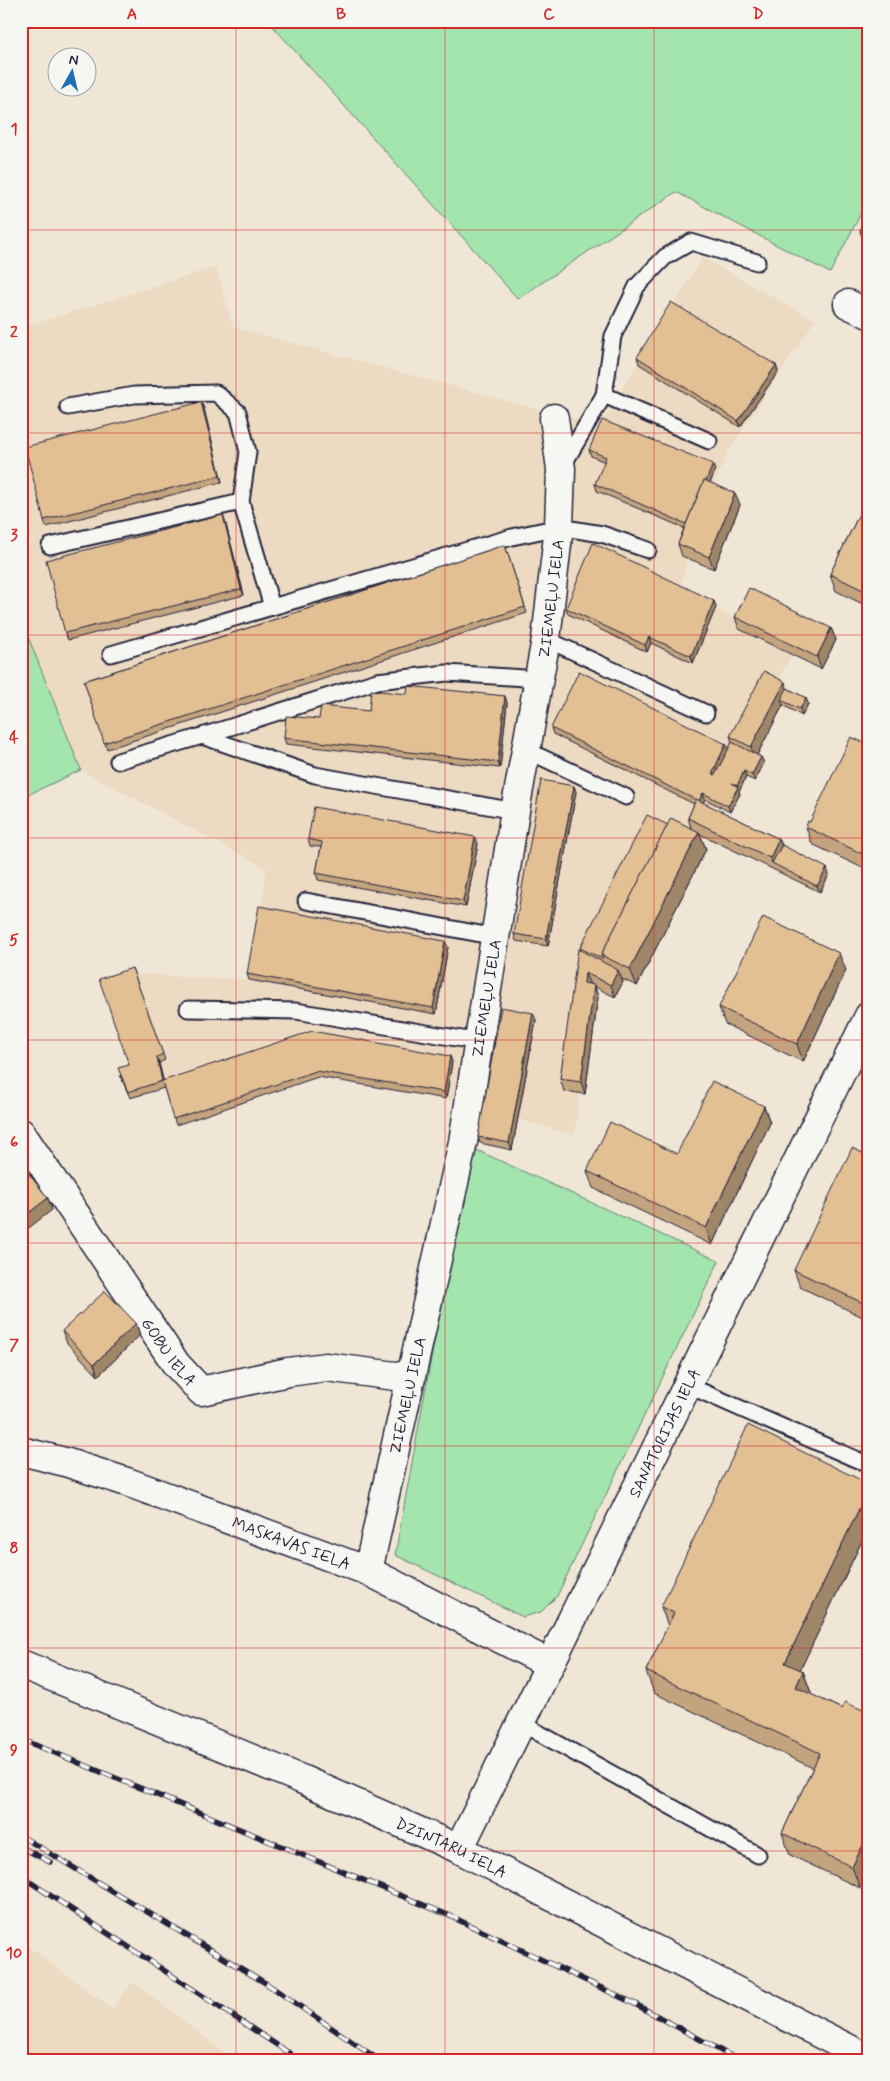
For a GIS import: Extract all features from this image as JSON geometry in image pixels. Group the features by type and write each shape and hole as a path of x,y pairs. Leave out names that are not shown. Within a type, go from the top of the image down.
{"street":[{"name":"ZIEMEĻU IELA","path":"368,1571 463,1142 515,812 546,638 559,528 560,469 554,418"},
{"name":"SANATORIJAS IELA","path":"459,1849 869,1016"},
{"name":"GOBU IELA","path":"21,1133 176,1364 200,1390 288,1372 326,1367 411,1378"},
{"name":"MASKAVAS IELA","path":"21,1451 65,1462 127,1482 368,1571 550,1664"},
{"name":"DZINTARU IELA","path":"21,1664 301,1779 459,1849 869,2059"}],"lane":[{"path":"560,469 604,395 613,336 637,286 665,257 690,242 757,262"},
{"path":"68,407 134,395 216,393 238,412 248,452 240,502 272,607"},
{"path":"604,395 709,441"},
{"path":"50,546 240,502"},
{"path":"111,654 512,537 559,528 602,534 648,550"},
{"path":"546,638 706,713"},
{"path":"118,761 377,681 447,673 539,679"},
{"path":"202,736 315,775 515,812"},
{"path":"526,750 626,797"},
{"path":"306,901 496,937"},
{"path":"188,1009 296,1011 480,1042"},
{"path":"687,1385 869,1465"},
{"path":"521,1724 758,1855"}],"shaded area":[{"path":"702,258 815,320 728,452 692,536 680,589 794,650 621,983 596,963 575,1135 446,1099 318,1077 176,1125 164,1088 130,1098 120,1075 131,1071 101,985 134,974 249,980 261,913 266,868 81,770 21,619 21,328 216,267 233,327 600,426"},
{"path":"21,1941 112,2009 133,1982 234,2060 21,2060"}],"green space":[{"path":"268,21 869,21 869,198 830,273 676,192 518,299"},
{"path":"21,619 81,770 21,798"},
{"path":"470,1147 719,1261 557,1596 541,1612 523,1617 395,1555"}],"building":[{"path":"869,212 869,235 860,231"},
{"path":"671,302 776,365 738,421 637,357"},
{"path":"201,402 220,476 44,520 25,447"},
{"path":"602,420 713,464 706,481 704,480 686,524 595,484 606,457 589,450"},
{"path":"704,480 735,493 709,557 678,544"},
{"path":"869,494 869,593 830,574"},
{"path":"223,515 241,589 65,633 46,560"},
{"path":"593,543 714,601 691,656 649,637 645,645 566,608"},
{"path":"505,545 525,607 104,743 84,681"},
{"path":"749,588 831,628 817,657 735,617"},
{"path":"579,671 726,744 712,774 715,775 732,742 761,757 752,775 744,771 737,786 732,783 738,787 728,806 703,793 699,801 551,728"},
{"path":"764,671 785,682 751,747 730,736"},
{"path":"408,686 505,696 498,762 284,738 286,716 319,719 321,706 369,711 371,690 407,694"},
{"path":"787,688 806,698 800,709 781,700"},
{"path":"851,737 869,745 869,857 806,827"},
{"path":"541,780 574,786 546,939 514,934"},
{"path":"696,799 779,839 770,858 688,818"},
{"path":"314,807 475,837 463,901 316,873 322,842 308,839"},
{"path":"647,815 668,825 601,955 603,959 580,948"},
{"path":"671,818 699,832 630,969 601,955"},
{"path":"782,845 827,868 817,886 772,863"},
{"path":"259,906 445,941 433,1008 247,974"},
{"path":"763,917 839,953 797,1044 719,1007"},
{"path":"578,949 618,970 611,985 585,973 584,983 594,985 581,1082 560,1079"},
{"path":"132,968 163,1054 157,1057 162,1081 128,1092 118,1068 129,1065 99,979"},
{"path":"501,1007 533,1013 509,1143 478,1137"},
{"path":"312,1031 450,1056 444,1092 316,1071 173,1119 162,1081"},
{"path":"712,1081 764,1106 706,1228 587,1171 610,1122 677,1154"},
{"path":"852,1148 869,1156 869,1237 865,1244 869,1246 869,1306 794,1270"},
{"path":"21,1164 48,1198 21,1219"},
{"path":"105,1291 136,1323 94,1364 62,1331"},
{"path":"748,1425 869,1484 869,1488 785,1663 803,1671 796,1687 842,1709 845,1702 869,1713 869,1833 852,1867 782,1833 820,1753 646,1671 674,1613 661,1607"}],"railway":[{"path":"21,1739 448,1915 635,2004 738,2060"},
{"path":"21,1836 267,1984 379,2060"},
{"path":"21,1847 50,1862"},
{"path":"21,1876 289,2053 296,2060"},
{"path":"21,1898 26,1901"}]}
